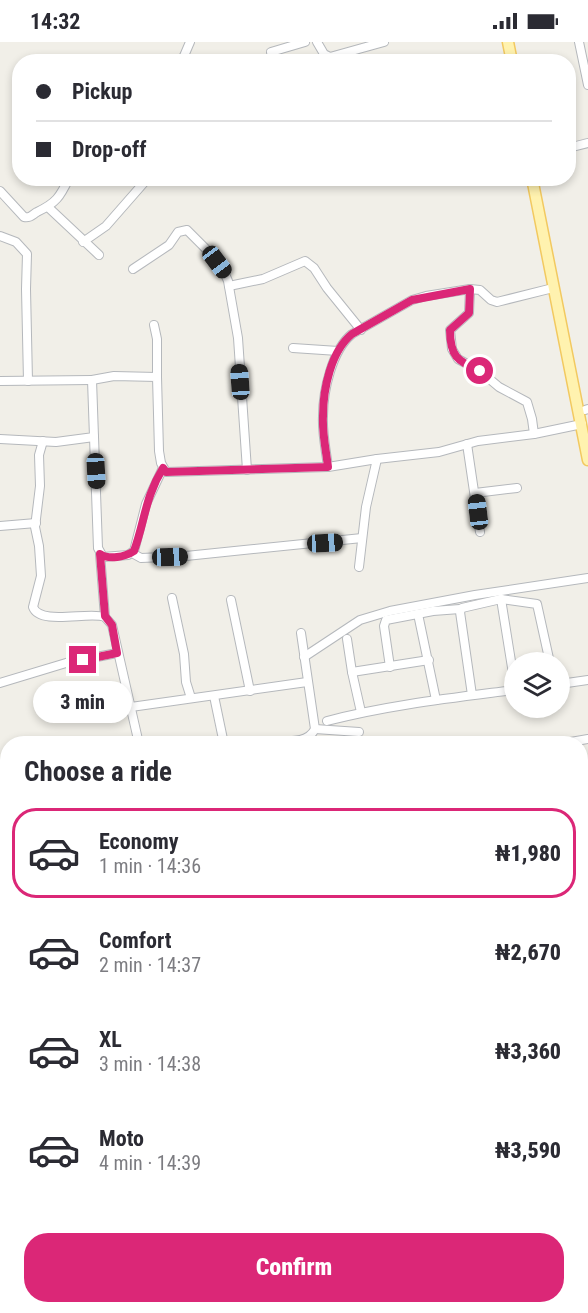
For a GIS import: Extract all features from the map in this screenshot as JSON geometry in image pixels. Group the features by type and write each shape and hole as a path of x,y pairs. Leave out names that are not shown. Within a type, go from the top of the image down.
{"main road":[{"path":"534,186 585,425 588,459"},
{"path":"539,186 586,410 585,425"}],"street":[{"path":"271,52 305,42"},
{"path":"341,54 384,42"},
{"path":"579,42 588,85"},
{"path":"0,191 24,217 28,218 49,208 62,195 66,186"},
{"path":"83,242 106,226 141,186"},
{"path":"49,208 99,255"},
{"path":"133,269 169,244 178,232 187,230 208,251 225,274 238,338 247,470"},
{"path":"0,236 16,242 27,254 28,381"},
{"path":"229,286 263,279 306,261 314,268 361,330"},
{"path":"328,467 323,416 327,386 338,351 345,340 412,300 470,289 480,290 490,300 497,302 554,288"},
{"path":"470,289 469,313 450,330 454,355 461,362 480,371 500,387 527,402 534,434"},
{"path":"154,325 157,339 159,451 166,472 328,467 439,452 478,441 585,425"},
{"path":"293,348 338,351"},
{"path":"0,381 92,380 114,376 157,377"},
{"path":"92,380 105,616 112,625 137,736"},
{"path":"0,439 56,442 94,437"},
{"path":"43,441 39,455 40,486 36,523 41,576 34,611 38,614 68,617 99,614 105,616"},
{"path":"467,444 480,532"},
{"path":"359,567 366,507 377,459"},
{"path":"100,554 106,558 132,553 146,504 163,468"},
{"path":"475,492 518,488"},
{"path":"0,526 36,523"},
{"path":"132,553 141,558 186,556 362,538"},
{"path":"304,657 360,620 445,600 588,578"},
{"path":"172,598 184,654 186,682 191,698"},
{"path":"501,599 510,652"},
{"path":"390,667 384,623 386,620 460,609 501,599 537,604 548,652"},
{"path":"231,600 250,691"},
{"path":"460,609 472,695"},
{"path":"418,614 436,700"},
{"path":"300,633 315,729 311,736"},
{"path":"347,639 361,712"},
{"path":"0,683 66,663 117,653"},
{"path":"352,672 429,660"},
{"path":"570,683 588,680"},
{"path":"131,707 307,682"},
{"path":"327,721 361,712 504,691"},
{"path":"214,696 222,736"},
{"path":"315,729 359,732"}],"route":[{"path":"83,660 117,653 112,625 105,616 100,554 106,558 128,555 134,551 146,504 163,468 166,472 328,467 323,416 327,386 338,351 352,334 412,300 470,289 469,313 450,330 450,341 458,360 480,371"}]}
